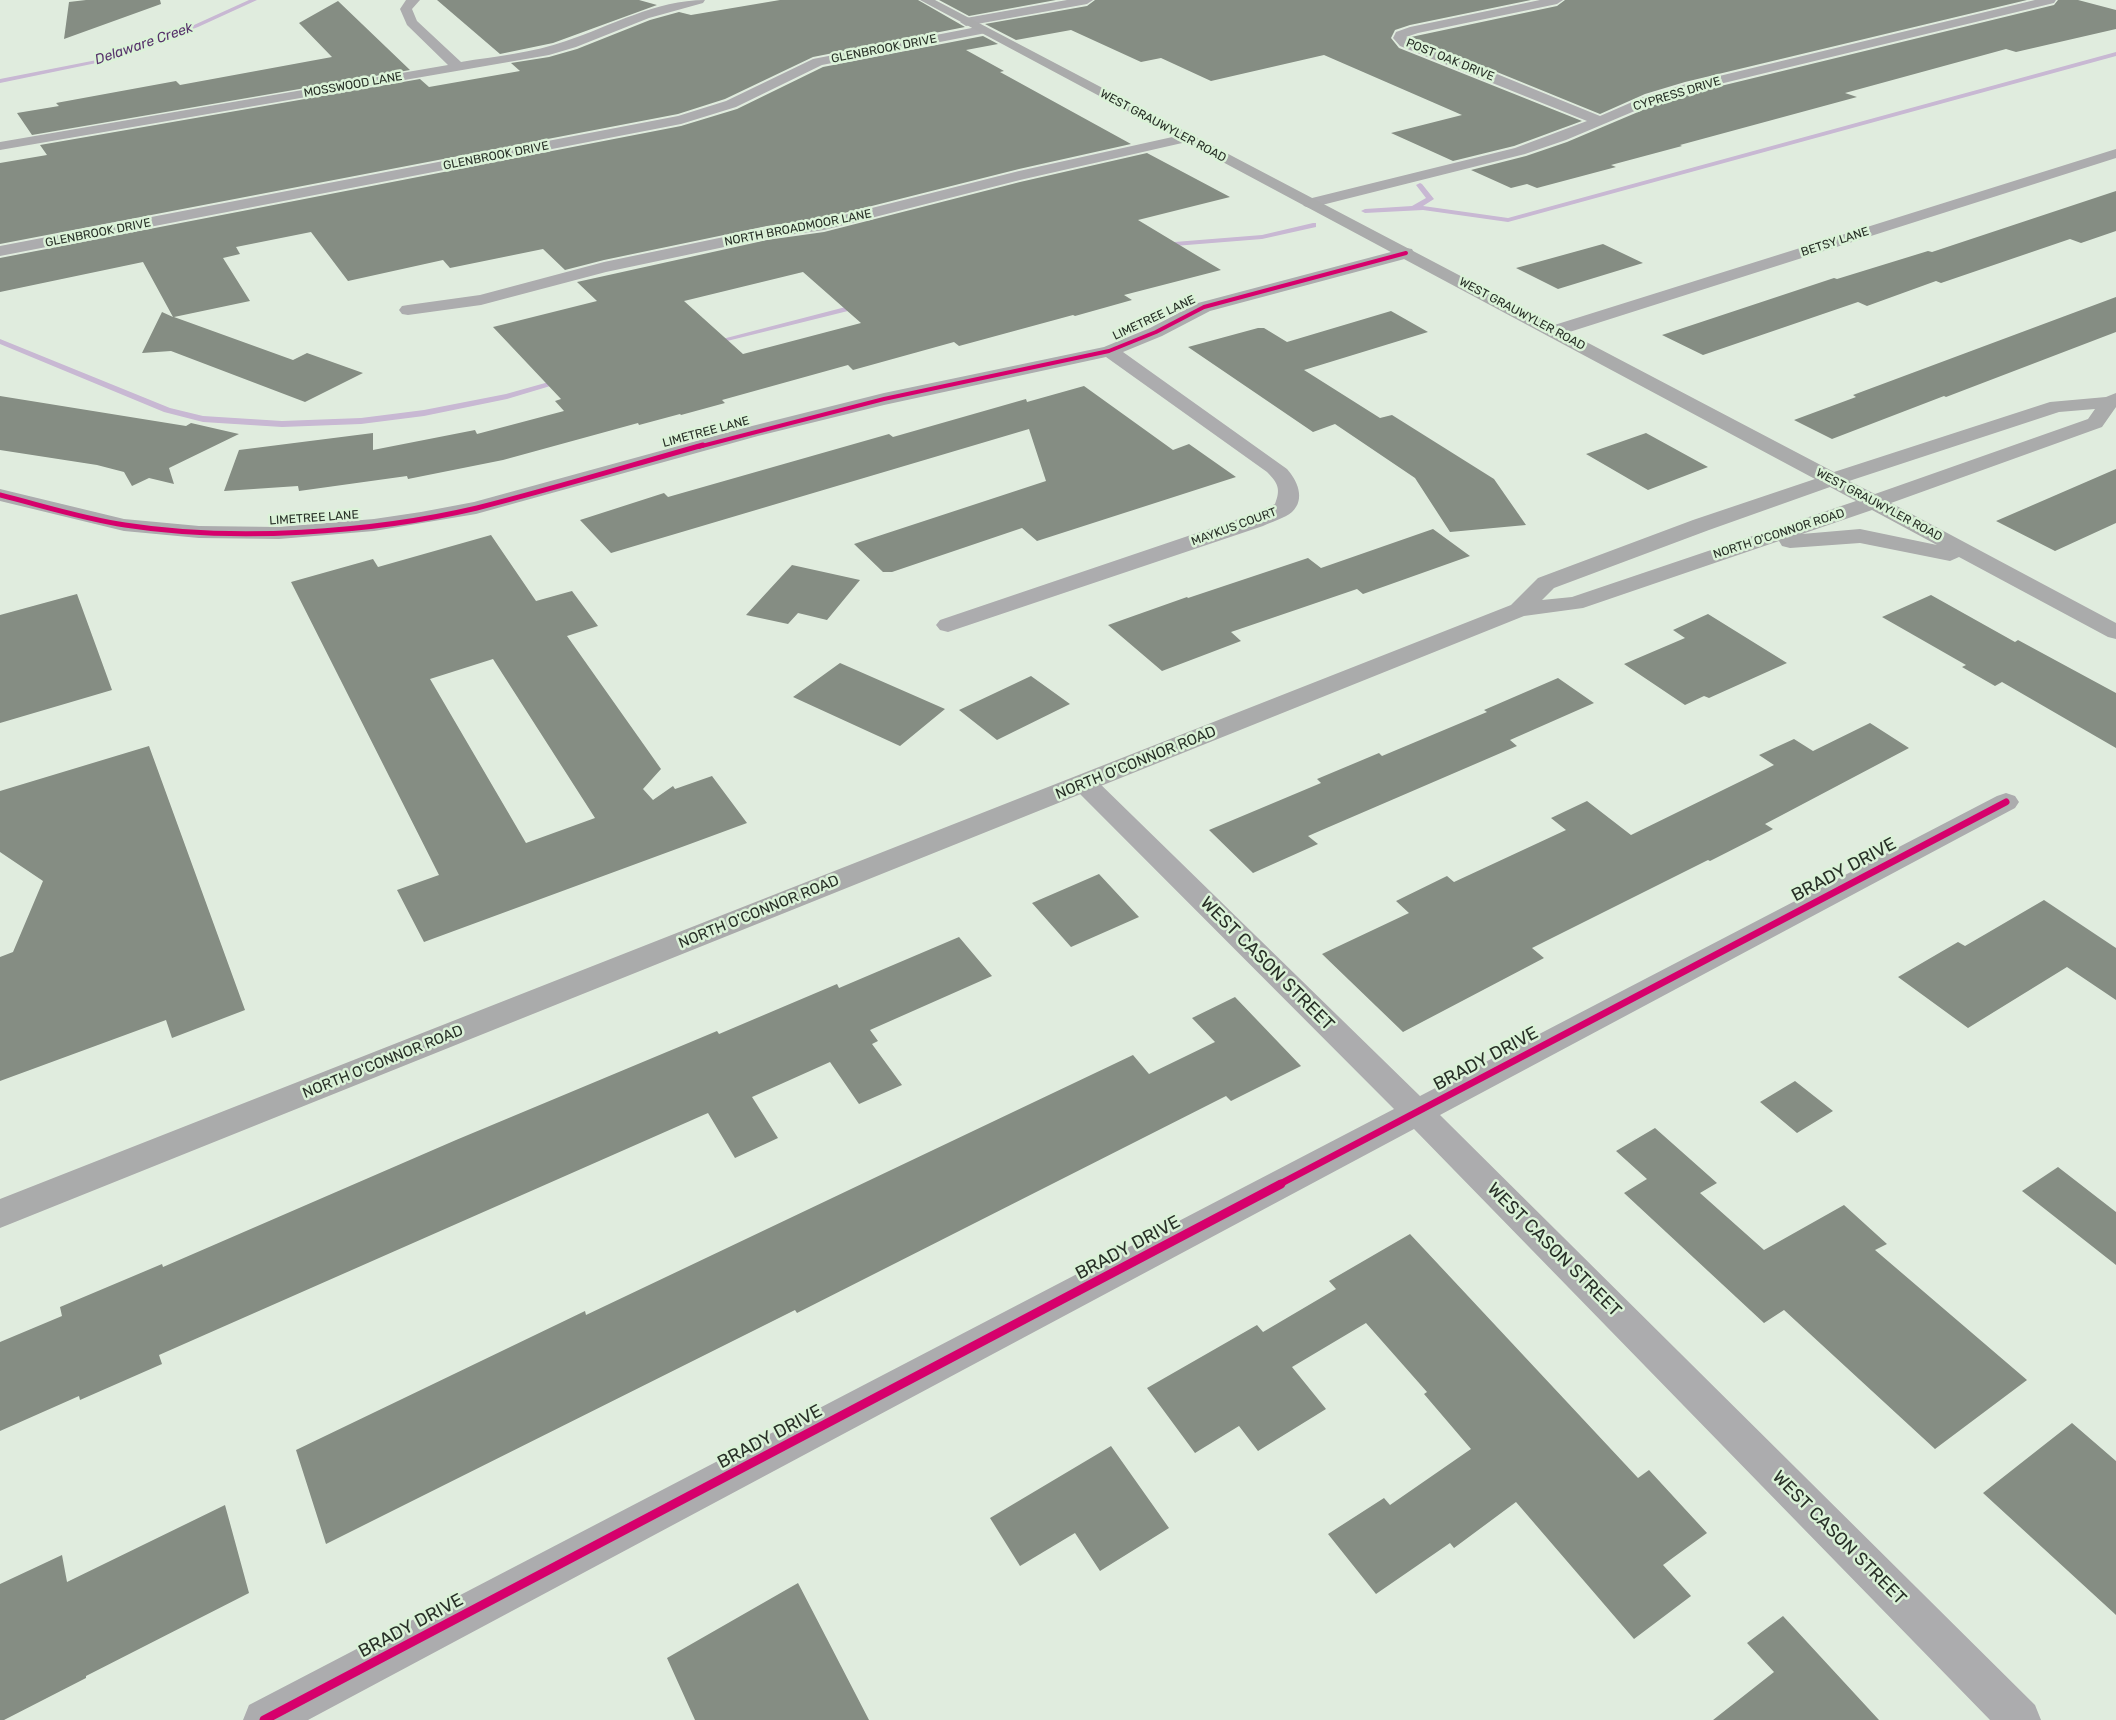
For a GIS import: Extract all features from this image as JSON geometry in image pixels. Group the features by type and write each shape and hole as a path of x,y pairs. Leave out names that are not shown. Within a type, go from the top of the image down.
{"main road":[{"name":"WEST GRAUWYLER ROAD","path":"926,0 1554,331 2116,632"},
{"name":"NORTH O'CONNOR ROAD","path":"1519,610 1546,583 1701,525 1832,479 2057,406 2113,400"},
{"name":"NORTH O'CONNOR ROAD","path":"0,1214 1519,610 1575,603 1874,502 2095,424 2113,400"},
{"path":"1739,547 1795,540 1860,536 1917,546 1987,563"}],"street":[{"path":"414,0 407,5 406,9 411,22 458,67"},
{"name":"MOSSWOOD LANE","path":"0,146 549,51 645,15 699,0"},
{"path":"966,22 1087,0"},
{"name":"POST OAK DRIVE","path":"1557,0 1414,30 1401,35 1400,38 1405,43 1598,120"},
{"name":"CYPRESS DRIVE","path":"1310,203 1520,151 1650,100 1691,88 2050,0"},
{"name":"GLENBROOK DRIVE","path":"0,251 681,120 731,104 818,62 982,30"},
{"name":"NORTH BROADMOOR LANE","path":"408,310 481,300 658,255 767,233 833,223 1019,176 1186,138"},
{"name":"BETSY LANE","path":"1554,331 2116,153"},
{"name":"LIMETREE LANE","path":"0,494 124,525 199,532 279,532 374,525 476,508 761,429 884,399 1109,351 1156,332 1204,308 1406,253"},
{"name":"MAYKUS COURT","path":"948,625 1246,524 1284,508 1290,494 1288,481 1274,468 1109,351"},
{"name":"WEST CASON STREET","path":"1084,783 1417,1112 2020,1720"},
{"name":"BRADY DRIVE","path":"264,1720 2006,802"}],"building":[{"path":"86,0 160,0 161,4 64,39 69,2"},
{"path":"437,0 639,0 657,5 553,43 500,54"},
{"path":"780,0 918,0 965,27 813,57 725,99 678,114 0,244 0,163 47,155 40,145 420,79 429,87 520,71 511,63 549,57 577,49 650,20 679,12 691,15"},
{"path":"939,0 1056,0 969,16"},
{"path":"1095,0 1531,0 1410,25 1395,30 1391,38 1399,48 1582,121 1514,146 1453,161 1391,133 1462,115 1324,55 1211,81 1161,58 1141,62 1071,30 1016,40 985,24 1087,6"},
{"path":"1565,0 2027,0 1685,82 1645,94 1600,114 1411,37 1557,6"},
{"path":"2058,0 2078,0 2116,10 2116,29 2016,52 2006,49 1845,93 1857,97 1680,145 1682,146 1611,165 1616,167 1537,188 1527,184 1511,188 1471,170 1526,156 1567,142 1657,104 1696,92 2054,5"},
{"path":"338,1 410,70 32,135 17,113 59,106 56,103 176,81 180,85 332,57 299,23"},
{"path":"983,36 998,44 966,50 1004,71 1000,72 1131,144 1019,169 824,218 767,226 565,270 543,249 450,268 443,260 348,281 311,232 236,247 240,254 223,258 250,301 174,317 293,360 307,353 363,373 305,402 171,351 142,353 162,312 173,317 143,262 0,292 0,258 681,126 737,109 823,67"},
{"path":"1147,153 1230,197 1138,220 1221,270 1124,295 1132,300 1075,316 959,346 954,342 853,370 848,365 722,400 725,403 639,425 638,423 503,460 408,479 407,476 299,491 298,486 224,491 239,450 373,433 373,450 475,430 477,434 564,411 555,401 561,399 493,327 597,301 577,282 767,240 824,232 1020,182","holes":["803,272 861,323 743,354 684,301"]},
{"path":"2116,191 2116,231 2081,243 2070,239 1941,283 1936,281 1867,306 1858,302 1703,355 1662,335 1834,278 1837,279 1928,251 1932,252"},
{"path":"1603,244 1643,263 1558,289 1516,268"},
{"path":"2116,297 2116,332 1946,397 1944,396 1832,439 1794,420 1856,397 1853,395"},
{"path":"1391,311 1428,332 1304,370 1380,418 1392,415 1494,479 1526,525 1450,532 1415,478 1335,424 1313,432 1188,347 1258,328 1264,328 1287,342"},
{"path":"1084,386 1173,450 1189,444 1236,477 1037,541 1022,528 892,572 883,572 854,544 1046,481 1029,429 611,553 580,520 664,493 668,497 889,434 893,437 1026,399 1027,402"},
{"path":"0,396 186,426 191,423 239,434 169,468 174,484 149,478 132,486 124,472 97,465 0,450"},
{"path":"1646,433 1708,467 1648,490 1586,454"},
{"path":"2116,469 2116,523 2055,551 1996,521"},
{"path":"1433,529 1470,556 1363,594 1357,589 1231,632 1241,641 1162,671 1108,625 1308,558 1321,568"},
{"path":"491,535 536,601 572,591 598,626 567,636 661,769 643,789 653,800 673,786 675,789 712,776 747,823 424,942 397,890 439,875 291,582 373,559 378,567","holes":["493,659 595,818 526,843 430,679"]},
{"path":"792,565 860,580 827,620 798,613 788,624 746,615"},
{"path":"77,594 112,690 0,723 0,615"},
{"path":"1931,595 2015,642 2018,640 2116,693 2116,748 2002,682 1995,686 1962,667 1966,665 1882,617"},
{"path":"1708,614 1787,663 1709,698 1704,696 1685,705 1624,664 1685,638 1673,630"},
{"path":"840,663 945,709 900,746 793,697"},
{"path":"1031,676 1070,704 997,740 959,710"},
{"path":"1558,678 1594,703 1510,740 1517,746 1308,836 1318,844 1253,873 1209,830 1321,783 1317,779 1379,753 1382,756 1487,712 1484,710"},
{"path":"1870,723 1909,748 1765,824 1773,829 1532,948 1544,958 1403,1032 1322,954 1409,913 1396,901 1447,876 1454,882 1566,830 1551,818 1587,801 1631,835 1774,765 1759,755 1794,739 1813,751"},
{"path":"149,746 245,1010 172,1038 166,1020 0,1081 0,957 13,952 43,881 0,852 0,791"},
{"path":"1099,874 1139,917 1071,947 1032,903"},
{"path":"2044,900 2116,948 2116,1000 2067,967 1968,1028 1898,977 1958,942 1965,946"},
{"path":"959,937 992,976 870,1030 878,1041 872,1044 902,1085 859,1104 830,1062 752,1097 778,1138 735,1158 708,1113 159,1355 162,1364 80,1400 79,1396 0,1431 0,1342 62,1316 60,1307 162,1264 163,1267 456,1140 717,1031 719,1034 837,984 839,988"},
{"path":"1235,997 1301,1066 1231,1101 1226,1096 797,1313 795,1310 326,1544 296,1450 585,1311 586,1315 1133,1055 1149,1074 1215,1042 1192,1018"},
{"path":"1795,1081 1833,1111 1797,1133 1760,1102"},
{"path":"1655,1128 1717,1183 1700,1193 1764,1250 1844,1205 1887,1244 1875,1250 2027,1380 1935,1449 1784,1310 1764,1323 1624,1193 1647,1179 1616,1151"},
{"path":"2058,1167 2116,1212 2116,1265 2022,1191"},
{"path":"1410,1234 1638,1478 1649,1470 1707,1533 1663,1565 1691,1596 1634,1639 1516,1502 1454,1548 1450,1543 1376,1594 1328,1534 1384,1498 1390,1505 1471,1449 1424,1394 1427,1392 1366,1323 1292,1367 1326,1409 1258,1451 1239,1426 1195,1453 1147,1388 1257,1325 1263,1332 1336,1289 1329,1281"},
{"path":"2072,1423 2116,1461 2116,1615 1983,1493"},
{"path":"1111,1446 1169,1528 1100,1571 1075,1533 1020,1566 990,1518"},
{"path":"225,1505 249,1593 4,1720 0,1720 0,1584 62,1555 67,1582"},
{"path":"798,1583 869,1720 695,1720 667,1658"},
{"path":"1783,1616 1879,1720 1713,1720 1774,1672 1747,1643"}],"waterway":[{"name":"Delaware Creek","path":"0,81 109,59 196,26 254,0"},
{"path":"1365,211 1423,208 1508,220 2116,54"},
{"path":"1415,207 1430,199 1420,185"},
{"path":"1162,245 1262,237 1313,225"},
{"path":"711,343 861,305"},
{"path":"0,341 167,410 203,419 282,424 361,421 424,413 507,396 563,381"}],"cycle path":[{"path":"0,495 124,525 199,532 279,533 374,525 421,518 476,508 751,432 884,399 1109,351 1156,332 1204,307 1406,253"},
{"path":"264,1720 2006,802"}]}
